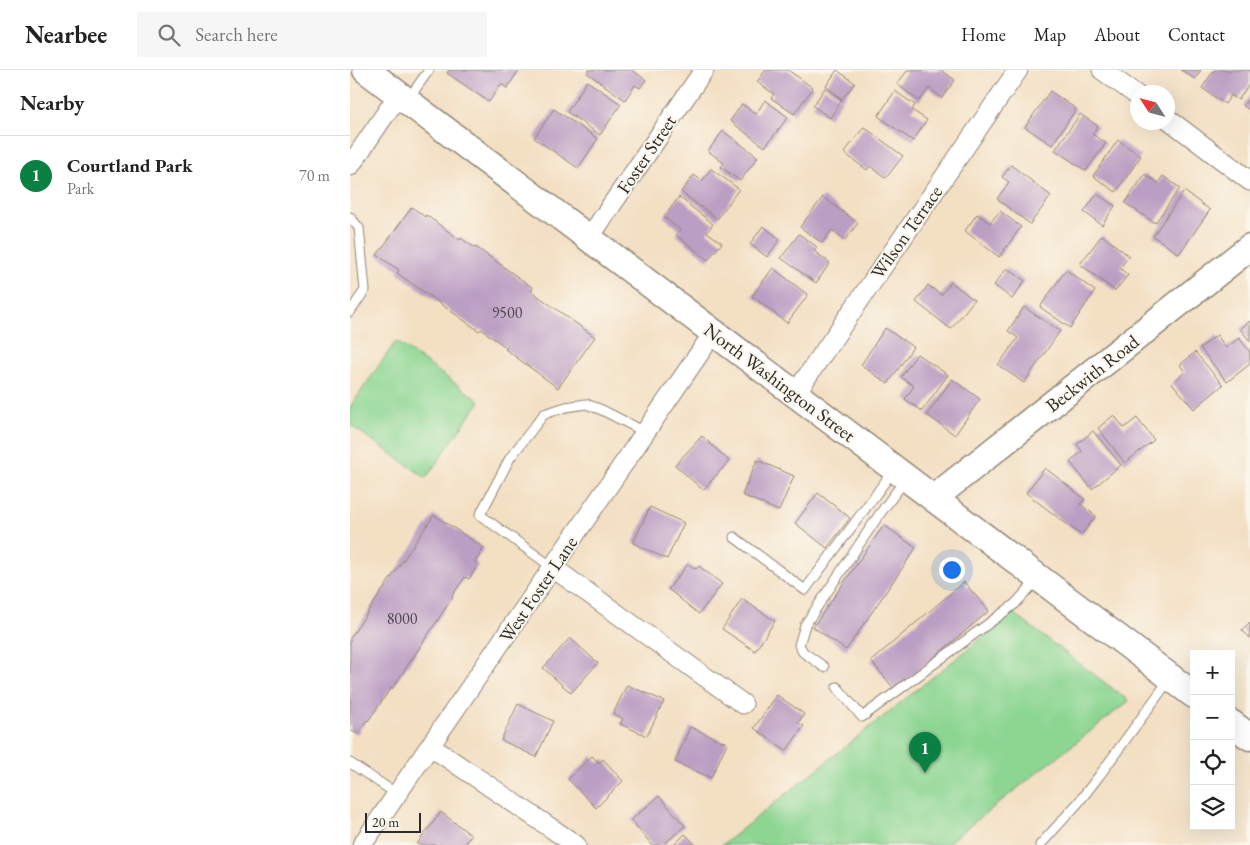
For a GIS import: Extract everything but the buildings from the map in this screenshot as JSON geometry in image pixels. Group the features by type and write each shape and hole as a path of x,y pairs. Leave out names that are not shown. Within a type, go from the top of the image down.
{"street":[{"name":"North Washington Street","path":"366,70 1190,692"},
{"name":"Foster Street","path":"589,238 704,70"},
{"name":"Wilson Terrace","path":"795,394 1018,70"},
{"path":"1102,70 1130,90"},
{"path":"350,166 403,98"},
{"path":"1175,124 1250,181"},
{"name":"Beckwith Road","path":"934,498 1250,248"},
{"name":"West Foster Lane","path":"362,845 714,332"},
{"path":"552,567 743,704"},
{"path":"1235,726 1250,737"},
{"path":"430,746 576,845"}],"lane":[{"path":"403,98 428,70"},
{"path":"350,217 359,228 365,290 350,312"},
{"path":"552,567 480,515 510,458 544,414 566,407 586,404 645,432"},
{"path":"734,537 805,590 900,473"},
{"path":"824,667 803,652 800,645 805,625 879,516 900,473"},
{"path":"838,687 862,717 1015,604 1039,578"},
{"path":"1040,845 1078,804 1100,776 1171,678"},
{"path":"350,763 397,794"}],"green space":[{"path":"396,341 480,401 426,478 350,425 350,407"},
{"path":"1013,613 1129,701 945,845 722,845"}],"place":[{"name":"Courtland Park","path":"925,773"}]}
